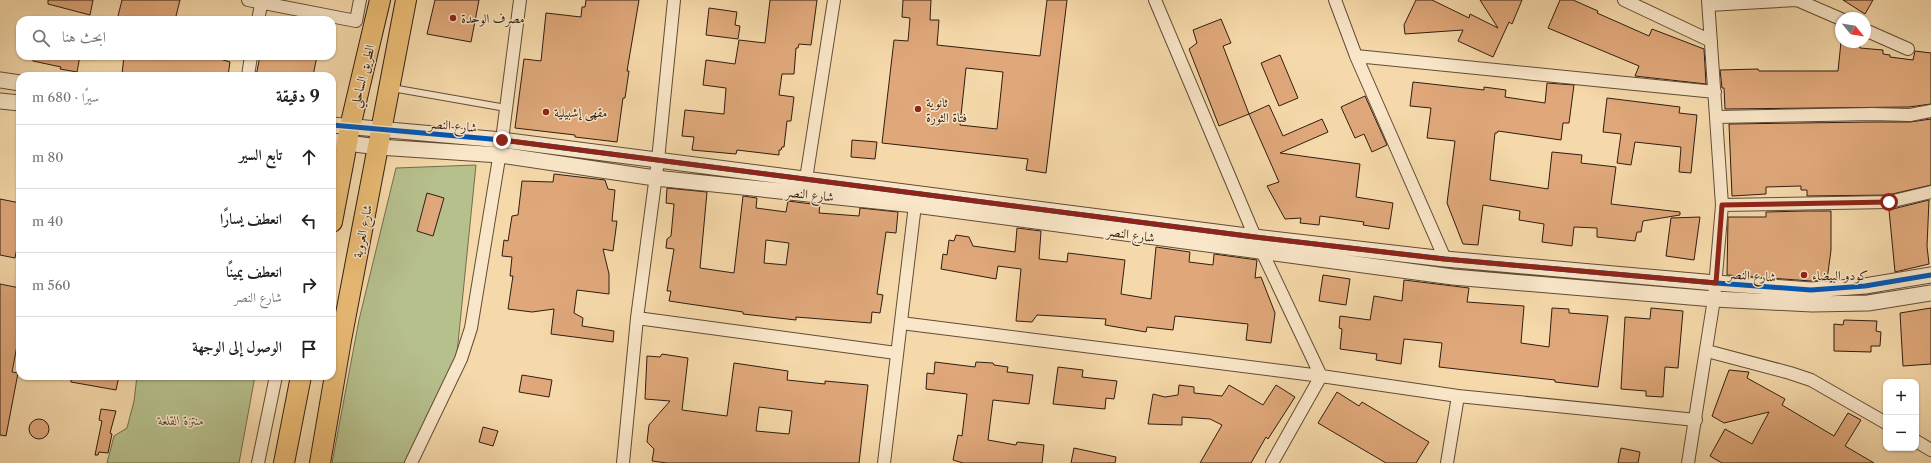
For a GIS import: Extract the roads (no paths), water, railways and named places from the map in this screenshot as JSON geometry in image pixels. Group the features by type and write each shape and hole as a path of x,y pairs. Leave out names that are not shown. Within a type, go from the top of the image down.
{"highway":[{"name":"الطريق الساحلي","path":"336,178 340,134 380,0"},
{"name":"شارع العروبة","path":"336,369 406,0"},
{"path":"284,463 300,380"},
{"name":"شارع العروبة","path":"320,463 334,380"}],"street":[{"path":"248,0 331,16"},
{"path":"336,17 356,21 360,0"},
{"path":"411,463 461,359 471,328 500,155 520,0"},
{"path":"623,463 637,318 658,160 674,0"},
{"path":"806,179 834,0"},
{"path":"1155,0 1255,237 1321,376"},
{"path":"1335,0 1356,56 1444,259"},
{"path":"1624,0 1711,41"},
{"path":"1688,463 1707,351 1714,299 1722,205 1708,3 1796,0 1835,16"},
{"path":"259,16 262,2"},
{"path":"1871,33 1908,49"},
{"path":"1356,56 1715,92"},
{"path":"249,72 250,60"},
{"path":"0,80 16,82"},
{"path":"0,101 16,103"},
{"path":"1717,116 1910,115 1931,111"},
{"name":"شارع النصر","path":"340,134 500,155 655,178 915,205 1453,277 1714,299 1840,304 1896,300 1931,293"},
{"name":"شارع النصر","path":"380,139 502,140 1255,237 1444,259 1716,283 1811,290 1865,286 1931,275"},
{"path":"1722,205 1889,202 1931,192"},
{"path":"884,463 915,205"},
{"path":"637,318 896,354"},
{"path":"901,323 1321,376 1458,396 1696,420"},
{"path":"1707,351 1811,380 1883,421"},
{"path":"1272,463 1321,376"},
{"path":"258,463 275,380"},
{"path":"1447,463 1458,396"},
{"path":"1919,443 1931,450"}],"lane":[{"path":"389,87 506,108"}],"place":[{"name":"مصرف الوحدة","path":"453,18"},
{"name":"ثانوية فتاة الثورة","path":"918,109"},
{"name":"مقهى إشبيلية","path":"546,112"},
{"name":"كودو البيضاء","path":"1804,275"}],"park label":[{"name":"منتزة القلعة","path":"181,420"}]}
